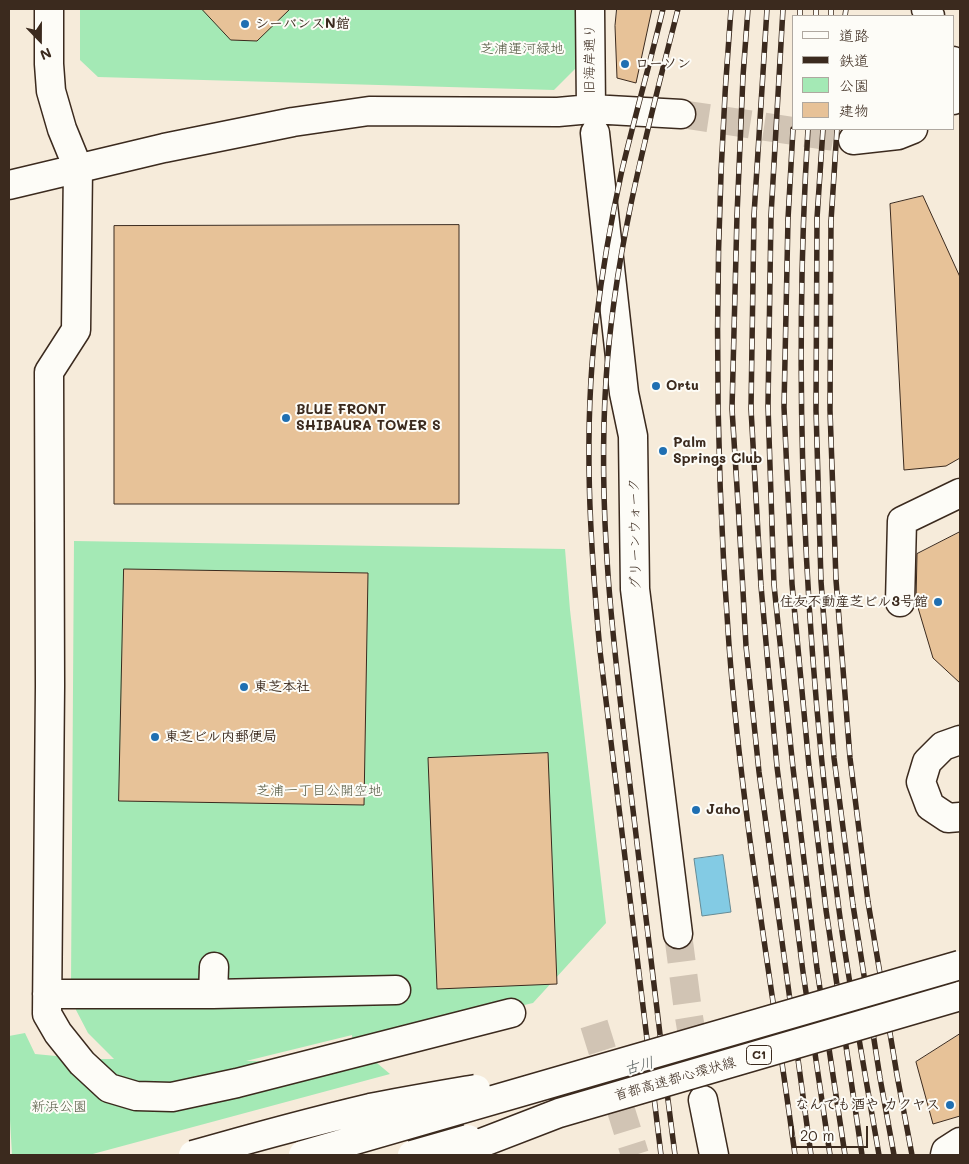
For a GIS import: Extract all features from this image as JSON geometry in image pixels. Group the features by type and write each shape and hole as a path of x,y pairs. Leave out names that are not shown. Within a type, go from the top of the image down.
{"main road":[{"path":"50,9 49,64 51,91 62,129 78,168 76,330 49,372 50,686 47,1014 58,1033 82,1064 109,1088 136,1096 172,1097 227,1085 511,1013"},
{"name":"旧海岸通り","path":"590,9 593,121"},
{"path":"954,63 960,76"},
{"path":"9,185 164,148 293,122 369,111 558,112 593,121 681,114"},
{"name":"グリーンウォーク","path":"593,121 624,393 633,436 634,589 678,934"},
{"path":"853,140 898,135 910,130"},
{"path":"900,602 902,521 960,494"},
{"path":"960,740 943,746 927,762 921,782 930,806 948,818 960,818"},
{"name":"C1","path":"303,1155 960,965"},
{"path":"213,994 214,967"},
{"path":"47,994 213,994 396,990"},
{"name":"首都高速都心環状線","path":"450,1155 559,1113 960,996"},
{"path":"193,1155 280,1130 373,1108 625,1062"},
{"path":"703,1100 714,1155"},
{"path":"412,1155 559,1113"},
{"path":"945,1155 946,1151 960,1142"}],"green space":[{"name":"芝浦運河緑地","path":"80,9 576,9 576,68 554,90 98,77 80,60"},
{"name":"芝浦一丁目公開空地","path":"74,541 565,549 570,610 606,923 533,1003 353,1045 352,1035 246,1061 377,1063 390,1074 89,1155 12,1155 9,1102 9,1036 25,1033 35,1054 87,1059 114,1059 88,1033 76,1010 71,983"}],"water":[{"path":"723,855 731,912 702,916 694,859"}],"building":[{"name":"シーバンスN館","path":"202,9 290,9 257,41 231,40"},
{"path":"617,9 652,9 636,83 617,78 615,26"},
{"path":"923,196 960,277 960,458 946,466 904,470 890,204"},
{"name":"BLUE FRONT SHIBAURA TOWER S","path":"459,225 459,504 114,504 114,226"},
{"name":"住友不動産芝ビル3号館","path":"960,532 960,683 933,658 916,601 917,554"},
{"name":"東芝本社","path":"124,569 368,573 364,805 119,801"},
{"path":"548,753 557,984 437,989 428,758"},
{"path":"960,1034 960,1116 933,1124 916,1062"}],"tunnel":[{"path":"681,114 853,140"},
{"path":"678,934 702,1095"},
{"path":"594,1024 635,1155"}],"railway":[{"path":"661,1155 600,651 593,569 589,446 592,364 598,304 607,246 622,170 663,9"},
{"path":"675,1155 618,684 605,532 604,431 610,333 624,239 633,193 678,9"},
{"path":"731,9 725,88 719,247 718,406 724,565 729,645 742,773 758,900 795,1155"},
{"path":"748,9 737,215 732,409 746,646 759,772 811,1155"},
{"path":"767,9 754,215 751,409 761,586 777,767 803,972 830,1155"},
{"path":"783,9 771,215 768,406 774,585 817,969 845,1155"},
{"path":"800,9 800,15"},
{"path":"816,9 816,15"},
{"path":"831,9 831,15"},
{"path":"845,15 846,9"},
{"path":"793,130 788,219 784,407 792,584 809,766 826,910 862,1155"},
{"path":"808,130 801,324 802,422 810,618 827,813 839,910 879,1155"},
{"path":"823,130 817,218 816,410 821,581 834,758 853,905 894,1155"},
{"path":"837,130 831,221 830,410 836,580 850,758 868,902 912,1155"}],"place":[{"name":"シーバンスN館","path":"245,24"},
{"name":"ローソン","path":"625,64"},
{"name":"Ortu","path":"656,386"},
{"name":"BLUE FRONT SHIBAURA TOWER S","path":"286,418"},
{"name":"Palm Springs Club","path":"663,451"},
{"name":"住友不動産芝ビル3号館","path":"938,602"},
{"name":"東芝本社","path":"244,687"},
{"name":"東芝ビル内郵便局","path":"155,737"},
{"name":"Jaho","path":"696,810"},
{"name":"なんでも酒や カクヤス","path":"950,1105"}],"water label":[{"name":"古川","path":"639,1066"}],"park label":[{"name":"新浜公園","path":"59,1107"}]}
